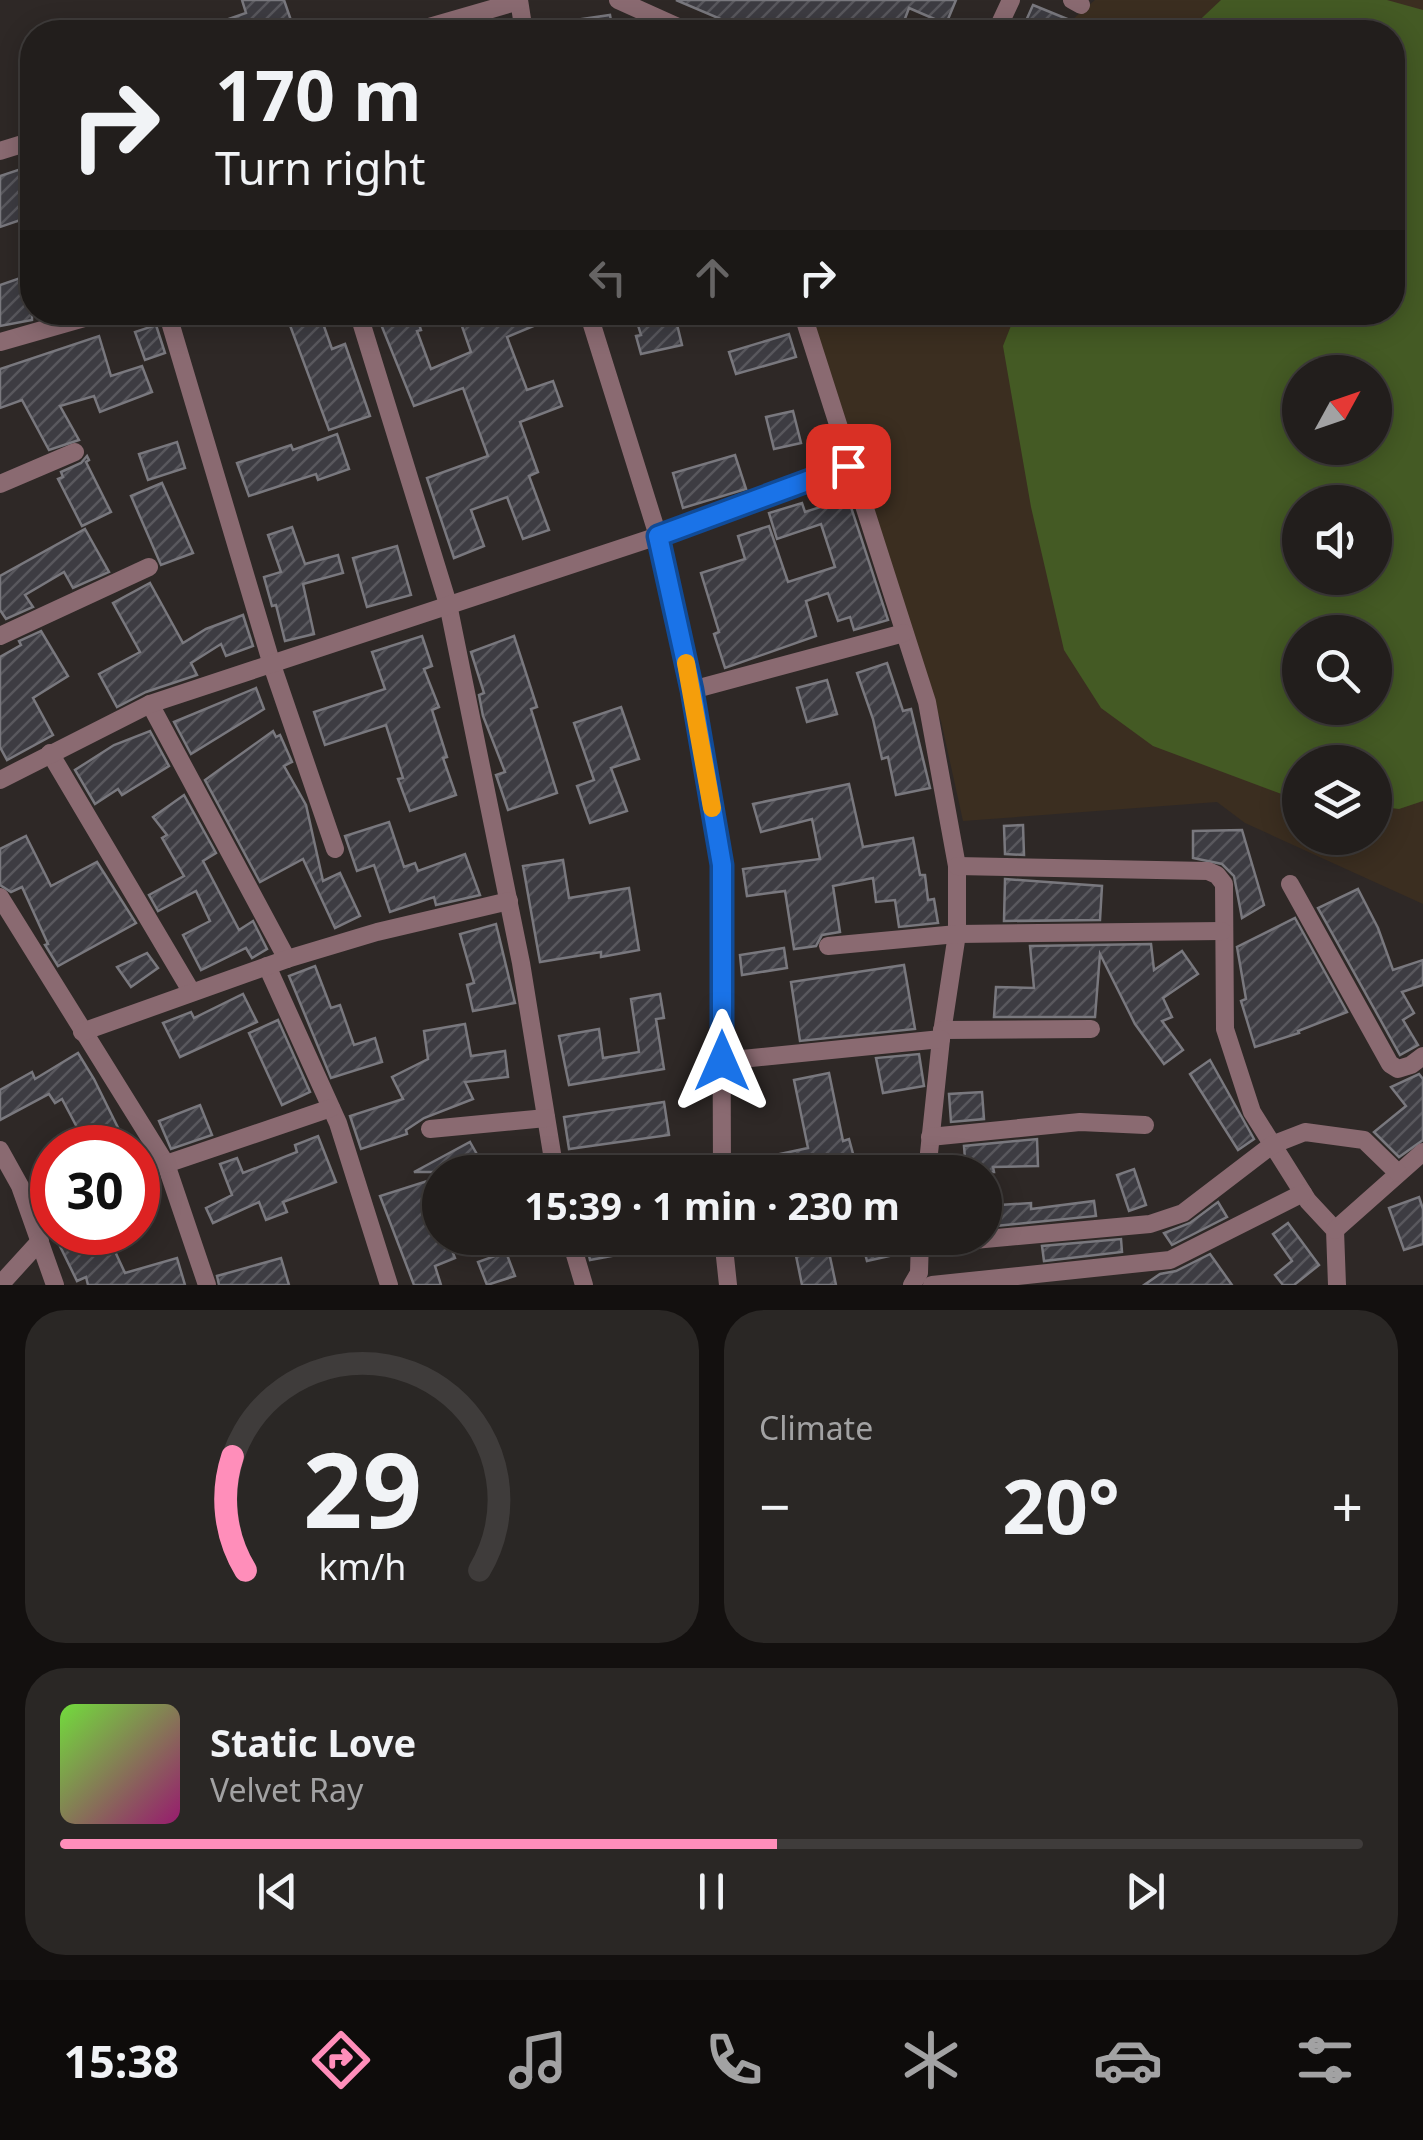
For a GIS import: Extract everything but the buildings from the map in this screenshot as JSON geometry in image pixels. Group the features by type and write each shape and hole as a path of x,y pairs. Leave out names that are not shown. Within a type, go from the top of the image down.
{"street":[{"path":"452,20 519,0"},
{"path":"618,0 662,20"},
{"path":"0,342 56,325"},
{"path":"170,325 272,664 335,849"},
{"path":"362,325 448,604 509,901 552,1155"},
{"path":"592,325 658,536 692,690 722,865 722,1155"},
{"path":"806,325 848,466 927,702 957,866 957,934 928,1155"},
{"path":"0,484 75,452"},
{"path":"0,780 150,704 658,536 848,466"},
{"path":"0,636 149,567"},
{"path":"692,690 904,633"},
{"path":"150,704 287,960"},
{"path":"50,753 191,991"},
{"path":"957,866 1217,874 1224,884 1225,1029 1252,1112 1303,1194 1335,1230 1338,1285"},
{"path":"1290,884 1390,1064 1398,1069 1423,1056"},
{"path":"0,897 166,1164 206,1285"},
{"path":"82,1032 191,991 376,932 509,901"},
{"path":"828,946 957,934 1222,931"},
{"path":"267,966 331,1108 389,1285"},
{"path":"722,1061 942,1034 1092,1029"},
{"path":"166,1164 331,1108"},
{"path":"430,1129 546,1118"},
{"path":"930,1136 1080,1122 1145,1124"},
{"path":"1002,1235 1150,1224 1174,1218 1272,1145 1305,1132 1364,1140 1398,1173"},
{"path":"0,1150 30,1214"},
{"path":"1335,1230 1423,1152"},
{"path":"0,1197 20,1186"},
{"path":"932,1285 1170,1260 1303,1194"},
{"path":"0,1285 30,1252"},
{"path":"45,1255 55,1285"},
{"path":"575,1255 584,1285"},
{"path":"725,1255 728,1285"},
{"path":"912,1285 919,1274 920,1255"}],"shaded area":[{"path":"1095,0 1423,0 1423,904 1315,855 1392,855 1392,745 1282,745 1282,840 1245,823 1217,802 963,821 941,721 904,633 812,325 1405,325 1405,20 1072,20"}],"green space":[{"path":"1221,0 1387,0 1423,10 1423,801 1392,808 1392,745 1282,745 1282,794 1153,746 1101,708 1064,650 1031,507 1003,346 1011,325 1405,325 1405,20 1200,20"}],"slow traffic":[{"path":"686,663 712,808"}],"route":[{"path":"722,1061 722,865 692,690 658,536 848,466"}]}
